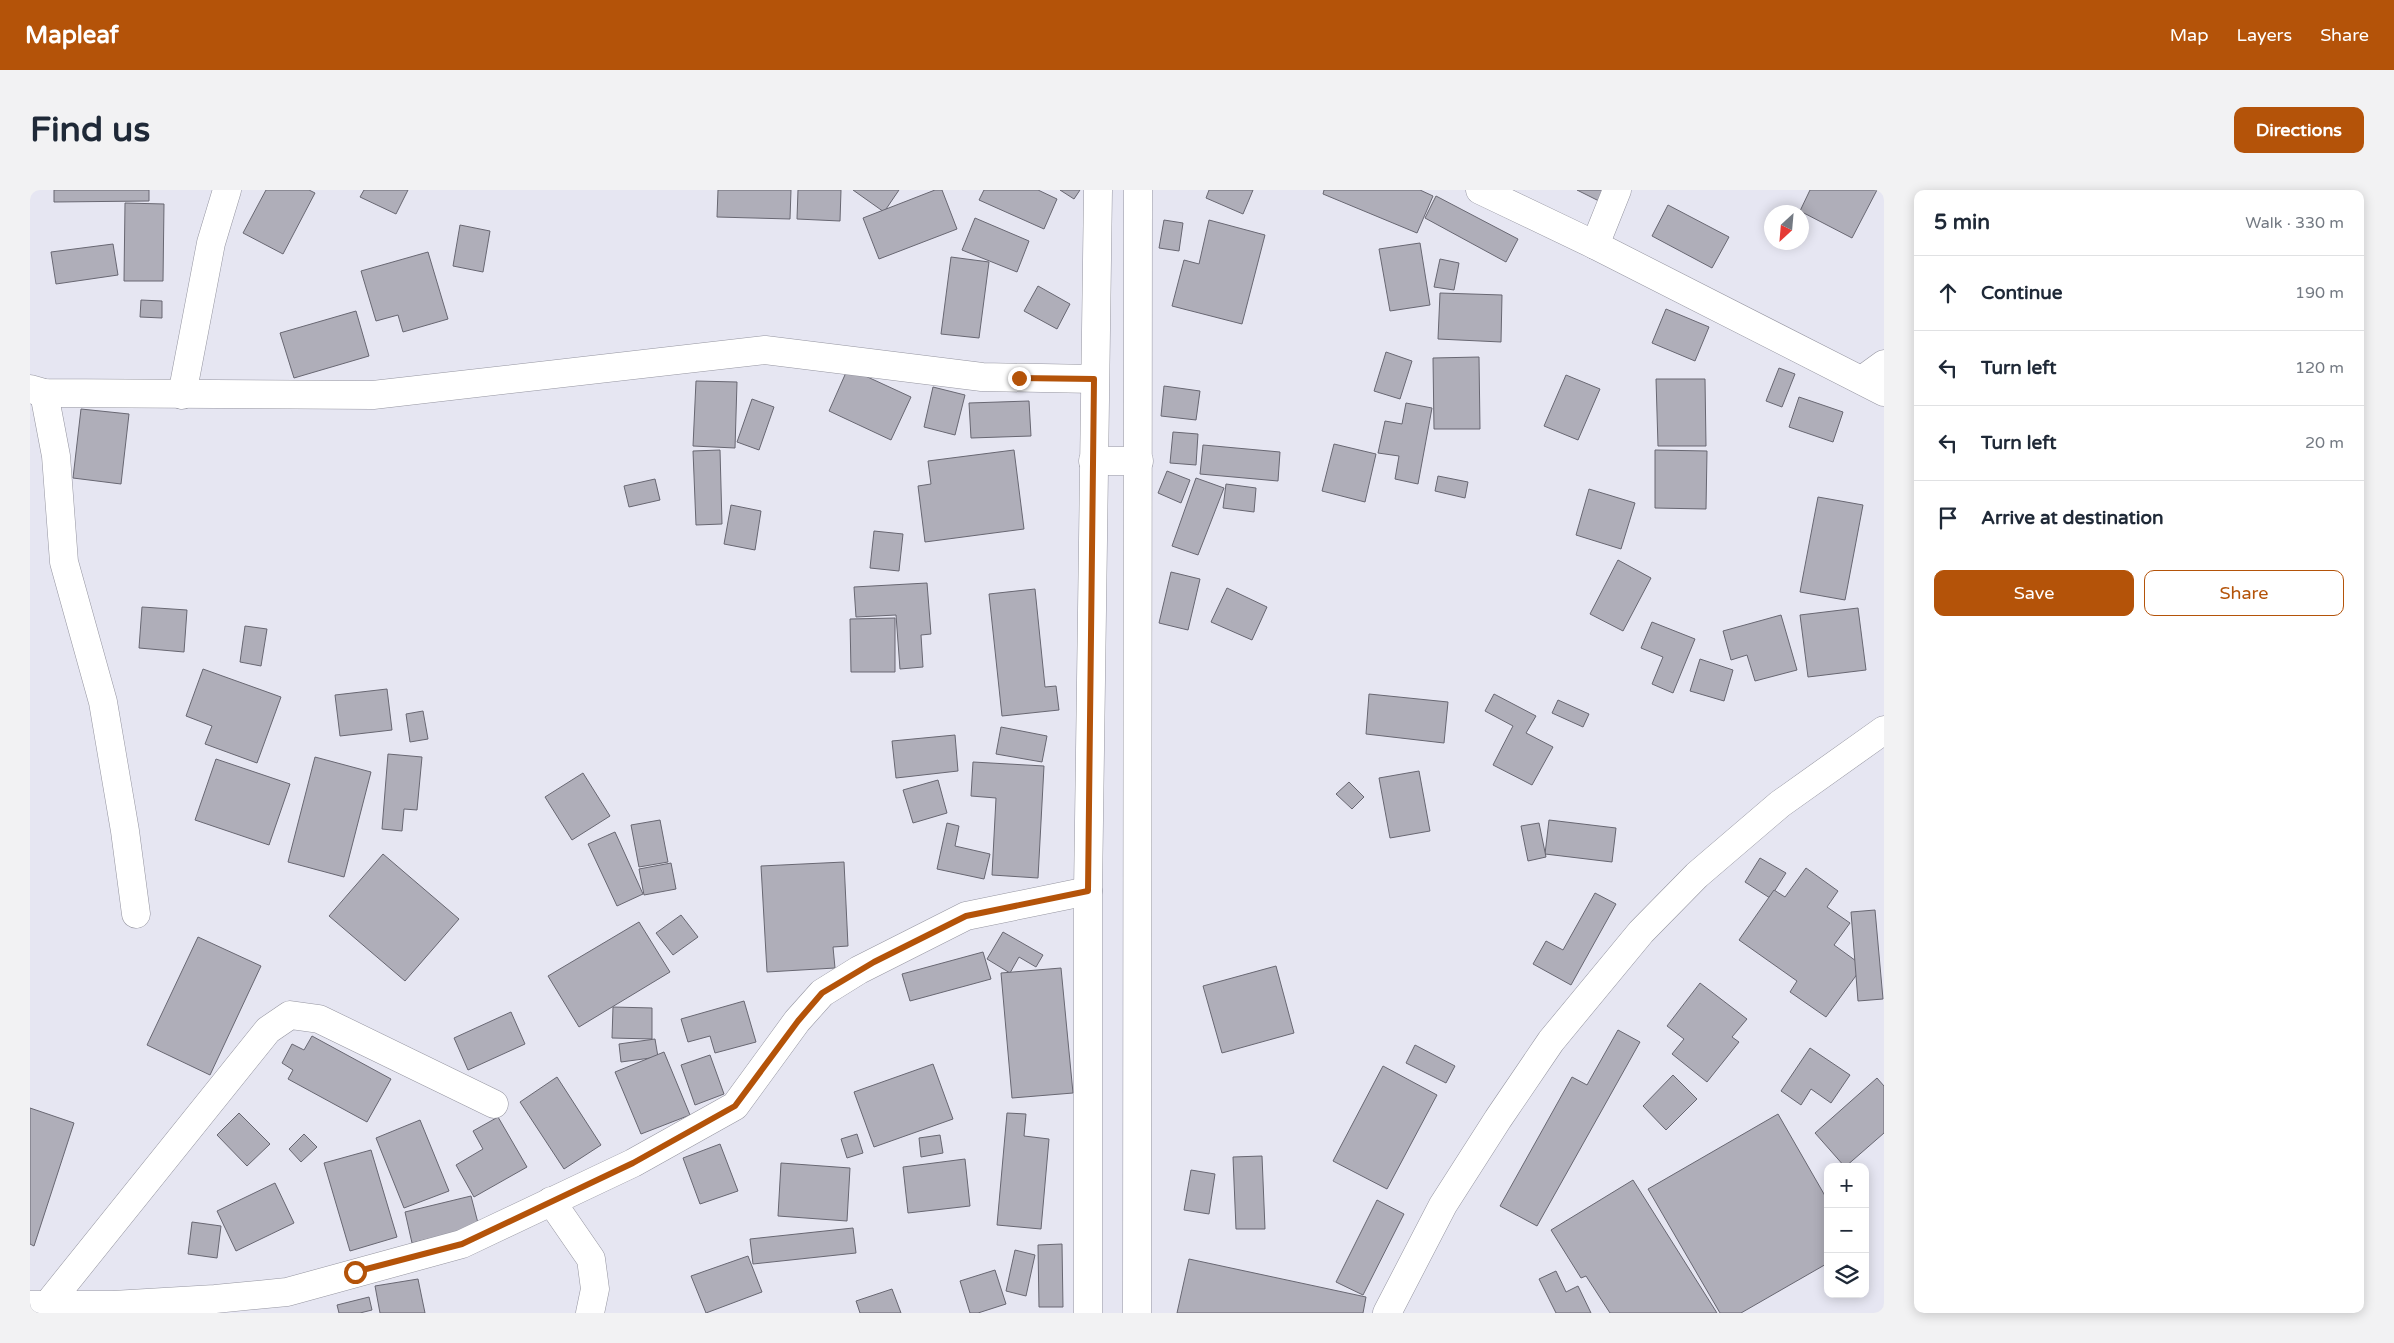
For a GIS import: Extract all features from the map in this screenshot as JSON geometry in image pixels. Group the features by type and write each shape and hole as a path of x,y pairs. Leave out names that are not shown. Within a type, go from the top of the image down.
{"street":[{"path":"182,394 211,243 227,190"},
{"path":"1088,1313 1088,891 1098,190"},
{"path":"1137,1313 1140,461 1138,190"},
{"path":"1480,190 1595,245 1873,386 1884,364"},
{"path":"1595,245 1617,190"},
{"path":"136,914 125,831 103,702 64,562 56,456 37,391 373,395 765,350 982,377 1094,379"},
{"path":"1093,461 1140,461"},
{"path":"1387,1313 1443,1205 1551,1040 1641,932 1697,875 1780,804 1884,730"},
{"path":"39,1304 113,1305 215,1299 287,1292 462,1244 633,1163 735,1106 798,1021 822,993 859,970 966,916 1088,891"},
{"path":"39,1304 268,1030 290,1015 319,1019 494,1104"},
{"path":"551,1201 591,1259 596,1289 590,1313"}],"building":[{"path":"54,190 149,190 149,201 54,202"},
{"path":"266,190 309,190 315,193 283,254 243,233"},
{"path":"364,190 408,190 396,214 360,197"},
{"path":"718,190 791,190 790,219 717,217"},
{"path":"798,190 841,190 840,221 797,219"},
{"path":"853,190 899,190 884,212"},
{"path":"935,190 942,190 957,229 879,259 863,218"},
{"path":"984,190 1038,190 1057,199 1044,229 979,200"},
{"path":"1060,190 1080,190 1074,199"},
{"path":"1209,190 1253,190 1243,214 1206,198"},
{"path":"1324,190 1420,190 1433,196 1417,233 1323,194"},
{"path":"1577,190 1605,190 1599,201"},
{"path":"1810,190 1877,190 1852,238 1809,216 1809,205 1803,205"},
{"path":"1436,196 1518,239 1506,262 1425,218"},
{"path":"125,203 164,204 163,281 124,281"},
{"path":"1668,205 1729,237 1712,268 1652,236"},
{"path":"975,218 1029,241 1017,272 962,250"},
{"path":"1164,220 1183,223 1179,251 1159,248"},
{"path":"1209,220 1265,235 1242,324 1172,306 1184,260 1199,264"},
{"path":"460,225 490,231 483,272 453,266"},
{"path":"1420,243 1430,305 1390,311 1379,249"},
{"path":"113,244 118,275 56,284 51,252"},
{"path":"428,252 448,319 403,332 398,315 376,321 361,271"},
{"path":"951,257 989,262 979,338 941,334"},
{"path":"1440,259 1459,263 1454,290 1434,287"},
{"path":"1038,286 1070,304 1057,329 1024,311"},
{"path":"1440,293 1502,295 1501,342 1438,339"},
{"path":"141,300 162,301 162,318 140,317"},
{"path":"1666,309 1709,327 1695,361 1652,343"},
{"path":"356,311 369,356 294,378 280,333"},
{"path":"1386,352 1412,361 1400,399 1374,391"},
{"path":"1479,357 1480,429 1434,429 1433,358"},
{"path":"848,368 911,397 891,440 829,411"},
{"path":"1779,368 1795,374 1782,407 1766,401"},
{"path":"1566,375 1600,389 1578,440 1544,426"},
{"path":"1656,379 1705,379 1706,446 1658,446"},
{"path":"696,381 737,382 735,448 693,446"},
{"path":"1164,386 1200,391 1196,420 1161,416"},
{"path":"933,387 965,395 955,435 924,427"},
{"path":"1799,397 1843,412 1833,442 1789,427"},
{"path":"752,399 774,407 759,450 737,442"},
{"path":"1029,401 1031,436 971,438 969,403"},
{"path":"1406,403 1432,408 1418,484 1395,479 1399,456 1378,453 1385,421 1402,424"},
{"path":"81,409 129,414 121,484 73,478"},
{"path":"1173,432 1198,434 1196,465 1170,463"},
{"path":"1334,444 1376,454 1365,502 1322,491"},
{"path":"1203,445 1280,452 1278,481 1200,474"},
{"path":"720,450 722,524 696,525 693,451"},
{"path":"1014,450 1024,529 925,542 918,486 931,484 928,461"},
{"path":"1655,450 1707,451 1706,509 1655,508"},
{"path":"1167,471 1190,480 1181,503 1158,493"},
{"path":"1438,476 1468,482 1465,498 1435,491"},
{"path":"1196,478 1224,488 1198,555 1172,546"},
{"path":"655,479 660,500 629,507 624,486"},
{"path":"1226,484 1256,488 1254,512 1223,508"},
{"path":"1589,489 1635,503 1621,549 1576,535"},
{"path":"1818,497 1863,505 1845,600 1800,592"},
{"path":"731,505 761,511 755,550 724,544"},
{"path":"874,531 903,534 899,571 870,568"},
{"path":"1618,560 1651,578 1623,631 1590,614"},
{"path":"1171,572 1200,579 1188,630 1159,623"},
{"path":"927,583 931,634 921,635 923,667 900,669 896,615 856,617 854,587"},
{"path":"1227,588 1267,607 1252,640 1211,622"},
{"path":"1035,589 1045,687 1056,686 1059,710 1002,716 989,594"},
{"path":"142,607 187,610 184,652 139,648"},
{"path":"1858,608 1866,670 1808,677 1800,615"},
{"path":"1781,615 1797,670 1755,681 1747,655 1731,660 1723,631"},
{"path":"895,618 895,672 851,672 850,619"},
{"path":"1652,622 1695,639 1673,693 1652,684 1663,657 1641,648"},
{"path":"245,626 267,629 261,666 240,662"},
{"path":"1700,659 1733,670 1724,701 1690,691"},
{"path":"203,669 281,697 257,763 205,744 212,726 186,716"},
{"path":"387,689 392,730 340,736 335,695"},
{"path":"1369,694 1448,702 1444,743 1366,734"},
{"path":"1494,694 1536,716 1526,733 1553,747 1532,785 1493,765 1513,726 1485,711"},
{"path":"1558,700 1589,714 1583,727 1552,713"},
{"path":"423,711 428,739 410,742 406,714"},
{"path":"1001,727 1047,736 1042,762 996,754"},
{"path":"955,735 958,771 896,778 892,741"},
{"path":"388,754 422,757 417,810 404,809 402,831 382,829"},
{"path":"315,757 371,772 344,877 288,862"},
{"path":"216,759 290,784 269,845 195,820"},
{"path":"973,762 1044,766 1038,878 992,875 996,798 971,796"},
{"path":"1419,771 1430,831 1390,838 1379,778"},
{"path":"583,773 610,816 572,840 545,797"},
{"path":"938,780 947,813 913,823 903,790"},
{"path":"1349,782 1364,797 1352,809 1336,794"},
{"path":"660,820 668,862 639,867 631,825"},
{"path":"1549,820 1616,828 1612,862 1545,854"},
{"path":"947,823 959,826 955,846 990,854 984,879 937,869"},
{"path":"1539,823 1546,857 1528,861 1521,826"},
{"path":"615,832 643,894 617,906 588,844"},
{"path":"383,854 459,919 405,981 329,916"},
{"path":"1760,858 1786,873 1770,898 1745,882"},
{"path":"844,862 848,946 833,947 835,968 767,972 761,866"},
{"path":"671,863 676,889 644,895 639,869"},
{"path":"1806,868 1838,891 1827,907 1850,923 1834,945 1863,966 1826,1017 1790,992 1797,981 1739,940 1774,890 1785,897"},
{"path":"1595,893 1616,904 1571,985 1533,964 1546,941 1563,950"},
{"path":"1875,910 1883,999 1858,1001 1851,912"},
{"path":"681,915 698,937 673,955 656,933"},
{"path":"639,922 670,972 579,1027 548,976"},
{"path":"1003,932 1043,955 1036,967 1019,957 1010,973 987,959"},
{"path":"198,937 261,966 210,1075 147,1045"},
{"path":"983,952 991,979 910,1001 902,974"},
{"path":"1276,966 1294,1033 1222,1053 1203,986"},
{"path":"1061,968 1073,1093 1012,1098 1001,973"},
{"path":"1700,983 1747,1019 1732,1037 1739,1042 1707,1082 1672,1054 1684,1039 1667,1026"},
{"path":"744,1001 756,1042 715,1053 710,1036 688,1042 681,1019"},
{"path":"613,1007 652,1008 652,1039 612,1038"},
{"path":"511,1012 525,1044 468,1070 454,1038"},
{"path":"1618,1030 1640,1042 1537,1226 1500,1206 1572,1077 1587,1085"},
{"path":"312,1036 391,1079 367,1122 288,1079 293,1070 282,1063 292,1044 304,1050"},
{"path":"655,1039 658,1057 621,1062 619,1044"},
{"path":"1415,1045 1455,1066 1446,1083 1406,1063"},
{"path":"1810,1048 1850,1075 1831,1103 1811,1089 1801,1105 1781,1091"},
{"path":"664,1052 690,1115 641,1134 615,1072"},
{"path":"710,1055 724,1094 695,1105 681,1065"},
{"path":"933,1064 953,1119 874,1147 854,1092"},
{"path":"1383,1066 1437,1095 1387,1189 1333,1161"},
{"path":"1673,1075 1697,1099 1666,1130 1643,1106"},
{"path":"557,1077 601,1145 564,1169 520,1102"},
{"path":"1877,1078 1884,1086 1884,1133 1850,1163 1841,1163 1815,1133"},
{"path":"30,1108 74,1123 34,1246 30,1244"},
{"path":"239,1113 270,1144 247,1166 217,1135"},
{"path":"1007,1113 1026,1114 1024,1136 1049,1139 1041,1229 997,1225"},
{"path":"1778,1114 1824,1194 1824,1265 1741,1313 1720,1313 1648,1189"},
{"path":"498,1117 527,1167 474,1197 456,1165 483,1149 473,1131"},
{"path":"420,1120 449,1191 404,1208 376,1138"},
{"path":"304,1134 317,1147 301,1162 289,1149"},
{"path":"857,1134 863,1153 847,1158 841,1139"},
{"path":"940,1135 943,1153 921,1157 919,1138"},
{"path":"720,1144 738,1191 700,1204 683,1158"},
{"path":"371,1150 397,1237 350,1251 324,1163"},
{"path":"1262,1156 1265,1229 1236,1229 1233,1157"},
{"path":"965,1159 970,1206 908,1213 903,1167"},
{"path":"781,1163 850,1168 847,1221 778,1216"},
{"path":"1191,1170 1215,1174 1209,1214 1184,1210"},
{"path":"1633,1180 1717,1313 1610,1313 1586,1276 1581,1278 1551,1230"},
{"path":"275,1183 294,1223 236,1251 217,1211"},
{"path":"471,1196 479,1227 412,1243 405,1212"},
{"path":"1377,1200 1404,1214 1363,1295 1336,1282"},
{"path":"192,1222 221,1226 217,1258 188,1254"},
{"path":"853,1228 856,1253 753,1264 750,1239"},
{"path":"1062,1244 1063,1307 1039,1307 1038,1245"},
{"path":"1015,1250 1035,1255 1026,1296 1006,1291"},
{"path":"748,1256 762,1292 706,1313 691,1276"},
{"path":"1189,1259 1366,1297 1363,1313 1177,1313"},
{"path":"995,1270 1006,1304 978,1313 970,1313 960,1281"},
{"path":"1556,1271 1566,1292 1578,1286 1591,1313 1556,1313 1539,1279"},
{"path":"418,1279 425,1313 380,1313 375,1286"},
{"path":"892,1289 901,1313 860,1313 856,1301"},
{"path":"369,1297 372,1310 360,1313 339,1313 337,1305"}],"route":[{"path":"355,1272 462,1244 633,1163 735,1106 798,1021 822,993 874,962 966,916 1088,891 1094,379 1019,378"}]}
